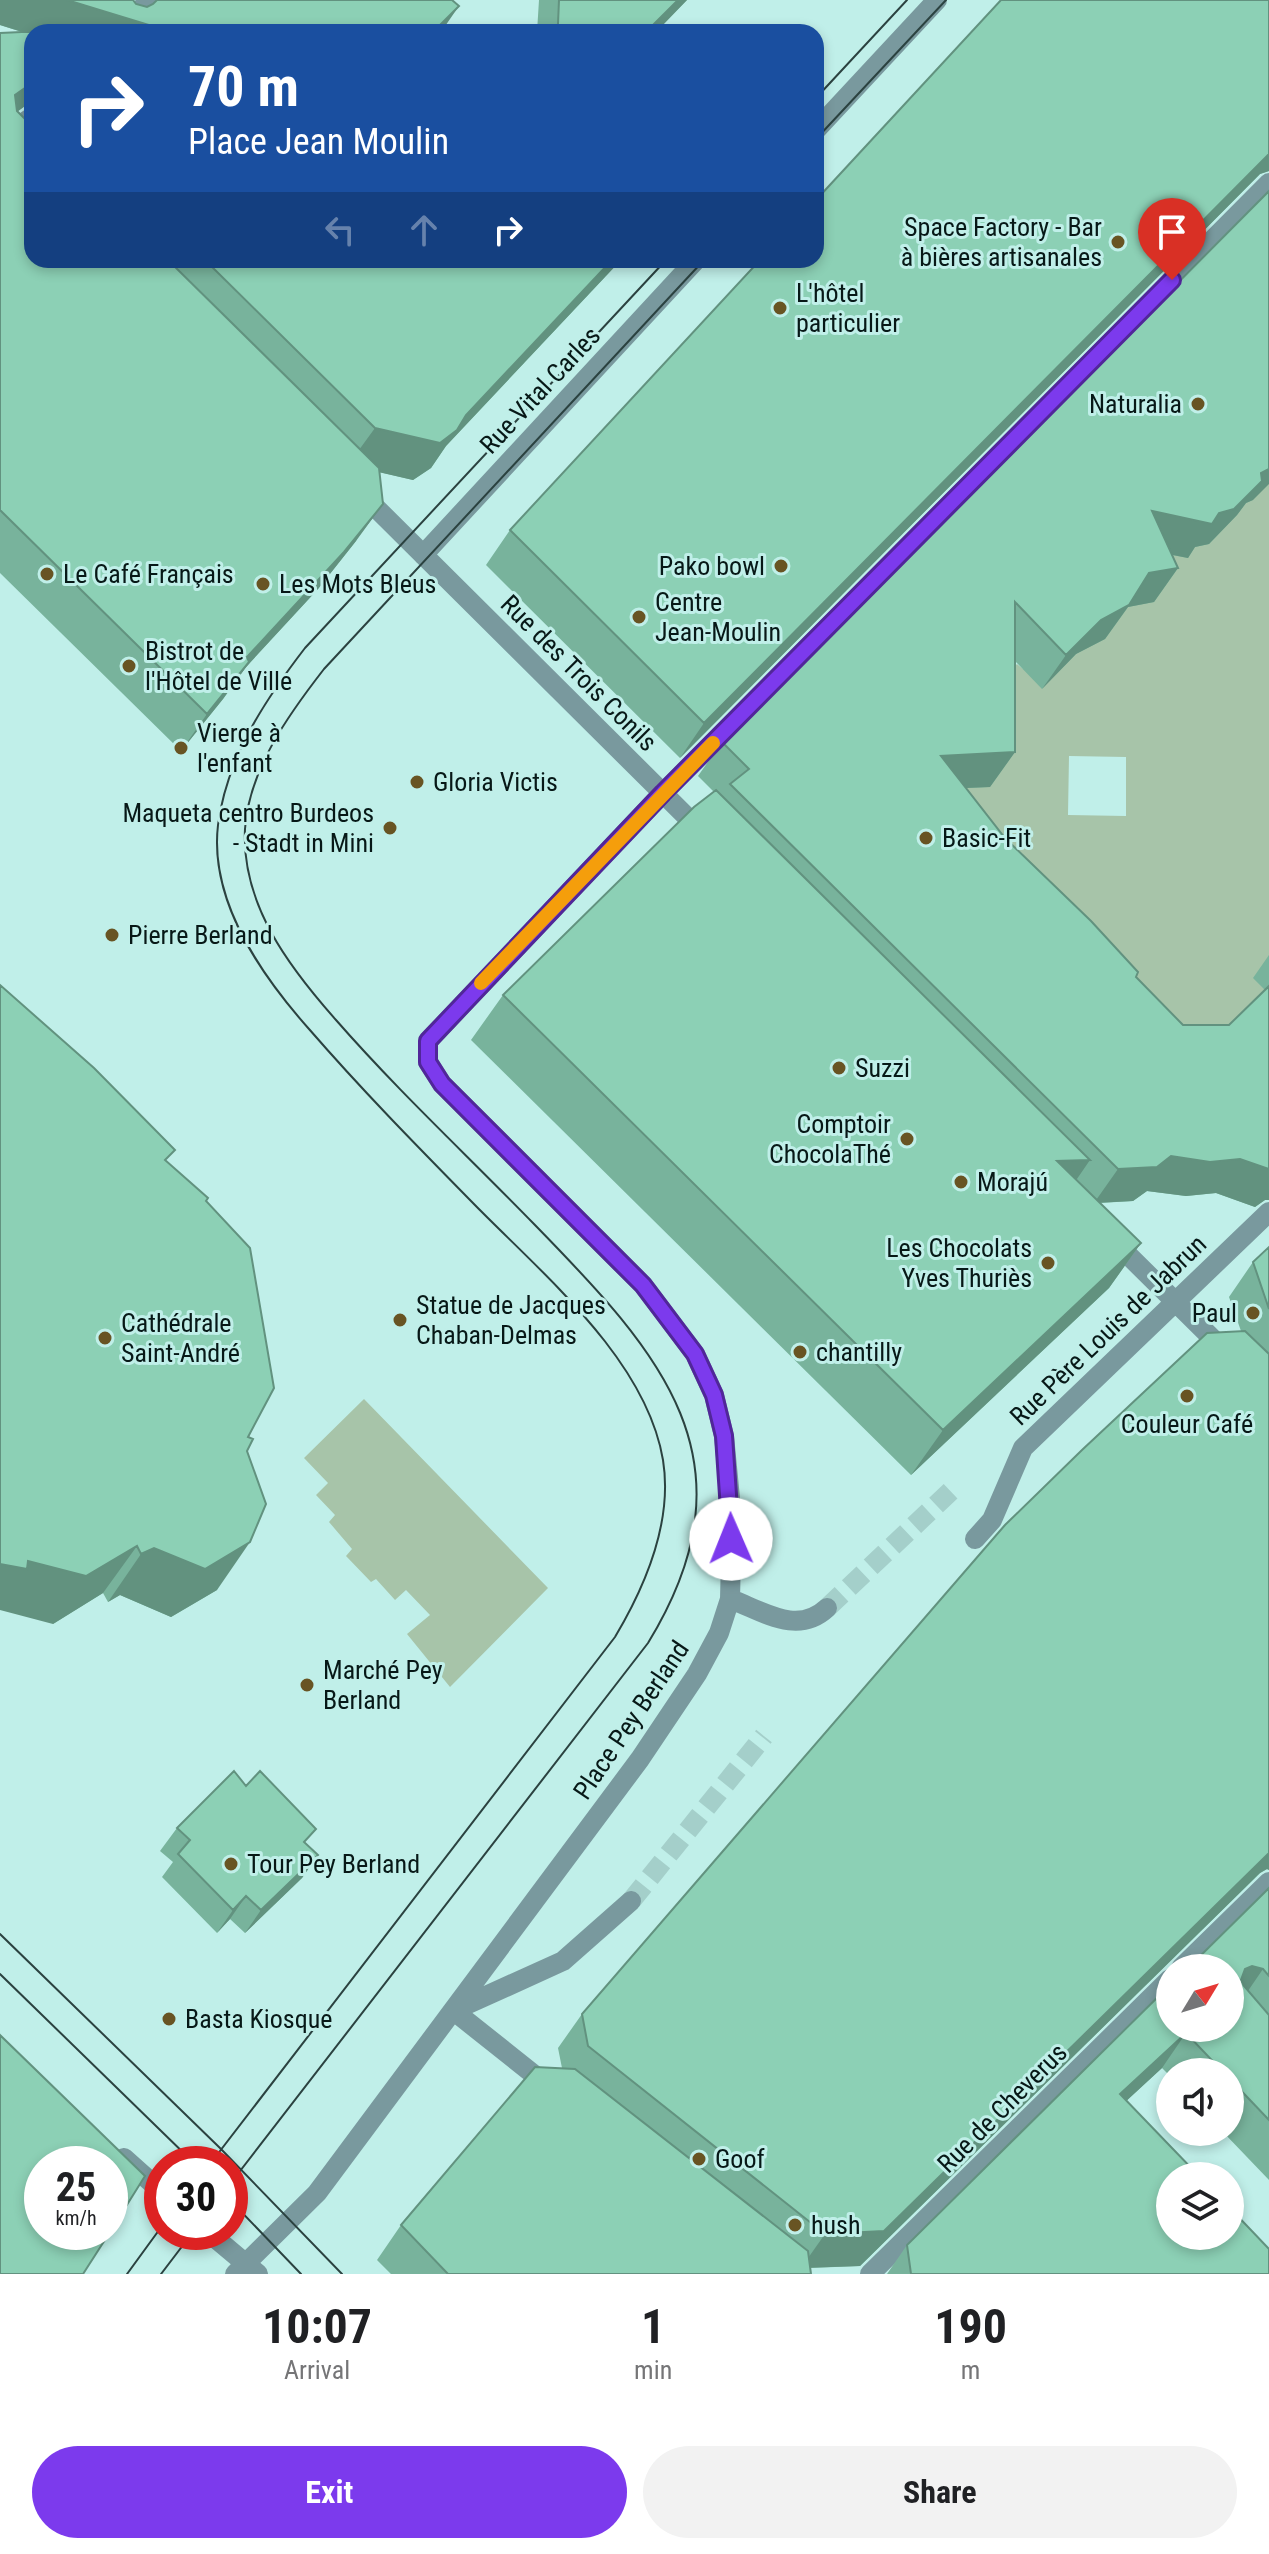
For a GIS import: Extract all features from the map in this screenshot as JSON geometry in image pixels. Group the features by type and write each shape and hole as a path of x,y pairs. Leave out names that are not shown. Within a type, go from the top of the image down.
{"street":[{"path":"126,24 150,0"},
{"path":"824,121 937,0"},
{"path":"4,143 24,124"},
{"name":"Place Pey Berland","path":"226,2250 246,2271 317,2193 640,1759 697,1674 719,1633 730,1599 732,1519 724,1436 714,1395 695,1354 643,1285 442,1084 428,1062 428,1041 450,1014 663,793 1269,183"},
{"name":"Rue Vital Carles","path":"423,555 689,268"},
{"name":"Rue des Trois Conils","path":"350,483 717,847"},
{"name":"Rue Père Louis de Jabrun","path":"975,1539 992,1520 1023,1448 1269,1212"},
{"path":"1096,1223 1237,1364"},
{"path":"730,1599 797,1624 814,1620 827,1608"},
{"name":"Rue de Cheverus","path":"1197,1954 1269,1882"},
{"path":"571,2104 454,2011 563,1961 631,1901"},
{"name":"Rue de Cheverus","path":"870,2274 1156,1994"},
{"path":"128,2161 144,2175"}],"green space":[{"path":"1269,457 1269,995 1205,1060 899,751 974,707 1017,664 1023,669","holes":["1069,756 1126,757 1126,816 1068,815"]},
{"path":"364,1399 548,1588 450,1687 407,1634 430,1615 406,1590 395,1600 376,1579 371,1582 346,1556 352,1549 329,1522 335,1515 316,1495 328,1483 304,1458"}],"building":[{"path":"67,0 133,0 147,7 157,0 452,0 459,6 441,24 145,24"},
{"path":"559,0 678,0 654,24 558,24"},
{"path":"1001,0 1269,0 1269,154 704,723 510,530 753,268 824,268 824,191"},
{"path":"24,32 24,89 15,95 17,111 24,118 24,268 176,268 379,468 383,504 344,552 247,657 249,662 207,714 0,510 0,33"},
{"path":"1269,191 1269,469 1261,473 1262,481 1234,509 1219,513 1212,524 1152,511 1178,568 1149,573 1129,605 1101,620 1066,655 1015,602 1015,752 941,756 1005,838 1091,921 1138,972 1136,977 1183,1025 1229,1025 1269,986 1269,1169 1240,1159 1210,1162 1171,1156 1157,1167 1118,1169 730,784 749,769 722,742"},
{"path":"213,268 604,268 466,415 457,430 440,443 375,428"},
{"path":"716,790 1090,1160 1057,1161 1141,1243 943,1430 503,995 694,807"},
{"name":"Cathédrale Saint-André","path":"0,985 94,1068 175,1150 165,1160 208,1198 206,1201 250,1248 274,1388 248,1437 253,1439 247,1451 266,1504 250,1542 205,1569 154,1548 141,1554 137,1546 86,1576 28,1561 27,1569 0,1564"},
{"path":"1269,1247 1269,1309 1253,1262"},
{"path":"1245,1331 1269,1354 1269,1853 1166,1954 1156,1954 1156,1964 884,2231 825,2234 588,2046 582,2014 1005,1525 1207,1333"},
{"path":"234,1771 246,1786 260,1771 316,1829 304,1842 318,1855 261,1910 246,1896 233,1910 178,1854 190,1840 177,1828"},
{"path":"1269,1888 1269,1976 1263,1969 1252,1966 1244,1972 1244,1954 1202,1954"},
{"path":"1244,1986 1269,2015 1269,2120 1244,2094 1244,2058 1210,2058 1195,2042 1244,2042"},
{"path":"1156,1999 1156,2042 1176,2042 1120,2094 1156,2131 1156,2146 1170,2146 1186,2162 1156,2162 1156,2250 1244,2250 1244,2223 1269,2249 1269,2274 911,2274 907,2245"},
{"path":"0,2035 114,2146 24,2146 24,2250 98,2250 83,2274 0,2274"},
{"path":"535,2067 575,2069 808,2251 811,2274 448,2274 401,2225"},
{"path":"128,2159 144,2178 128,2203"}],"tunnel":[{"path":"827,1608 953,1489"},
{"path":"631,1901 764,1736"}],"tram line":[{"path":"824,89 907,0"},
{"path":"824,130 946,0"},
{"path":"224,2146 615,1637 637,1596 654,1552 664,1506 665,1483 663,1460 653,1422 636,1386 613,1352 558,1287 349,1073 291,1008 257,961 230,909 222,881 217,853 223,800 250,730 305,648 659,268"},
{"path":"248,2161 648,1643 680,1578 695,1518 694,1464 680,1413 655,1365 621,1318 580,1272 408,1098 318,1000 285,956 271,933 251,883 246,857 248,807 254,785 273,743 324,669 697,268"},
{"path":"0,1934 221,2149 342,2274"},
{"path":"0,1974 177,2146"},
{"path":"248,2219 301,2274"},
{"path":"127,2274 144,2250"},
{"path":"161,2274 179,2250"}],"slow traffic":[{"path":"481,983 713,743"}],"place":[{"name":"Space Factory - Bar à bières artisanales","path":"1118,242"},
{"name":"L'hôtel particulier","path":"780,308"},
{"name":"Naturalia","path":"1198,404"},
{"name":"Pako bowl","path":"781,566"},
{"name":"Le Café Français","path":"47,574"},
{"name":"Les Mots Bleus","path":"263,584"},
{"name":"Centre Jean-Moulin","path":"639,617"},
{"name":"Bistrot de l'Hôtel de Ville","path":"129,666"},
{"name":"Vierge à l'enfant","path":"181,748"},
{"name":"Gloria Victis","path":"417,782"},
{"name":"Maqueta centro Burdeos - Stadt in Mini","path":"390,828"},
{"name":"Basic-Fit","path":"926,838"},
{"name":"Pierre Berland","path":"112,935"},
{"name":"Suzzi","path":"839,1068"},
{"name":"Comptoir ChocolaThé","path":"907,1139"},
{"name":"Morajú","path":"961,1182"},
{"name":"Les Chocolats Yves Thuriès","path":"1048,1263"},
{"name":"Paul","path":"1253,1313"},
{"name":"Statue de Jacques Chaban-Delmas","path":"400,1320"},
{"name":"Cathédrale Saint-André","path":"105,1338"},
{"name":"chantilly","path":"800,1352"},
{"name":"Couleur Café","path":"1187,1396"},
{"name":"Marché Pey Berland","path":"307,1685"},
{"name":"Tour Pey Berland","path":"231,1864"},
{"name":"Basta Kiosque","path":"169,2019"},
{"name":"Goof","path":"699,2159"},
{"name":"hush","path":"795,2225"}],"route":[{"path":"731,1539 724,1436 714,1395 695,1354 674,1322 643,1285 466,1112 442,1084 428,1062 428,1041 450,1014 663,793 1172,280"}]}
